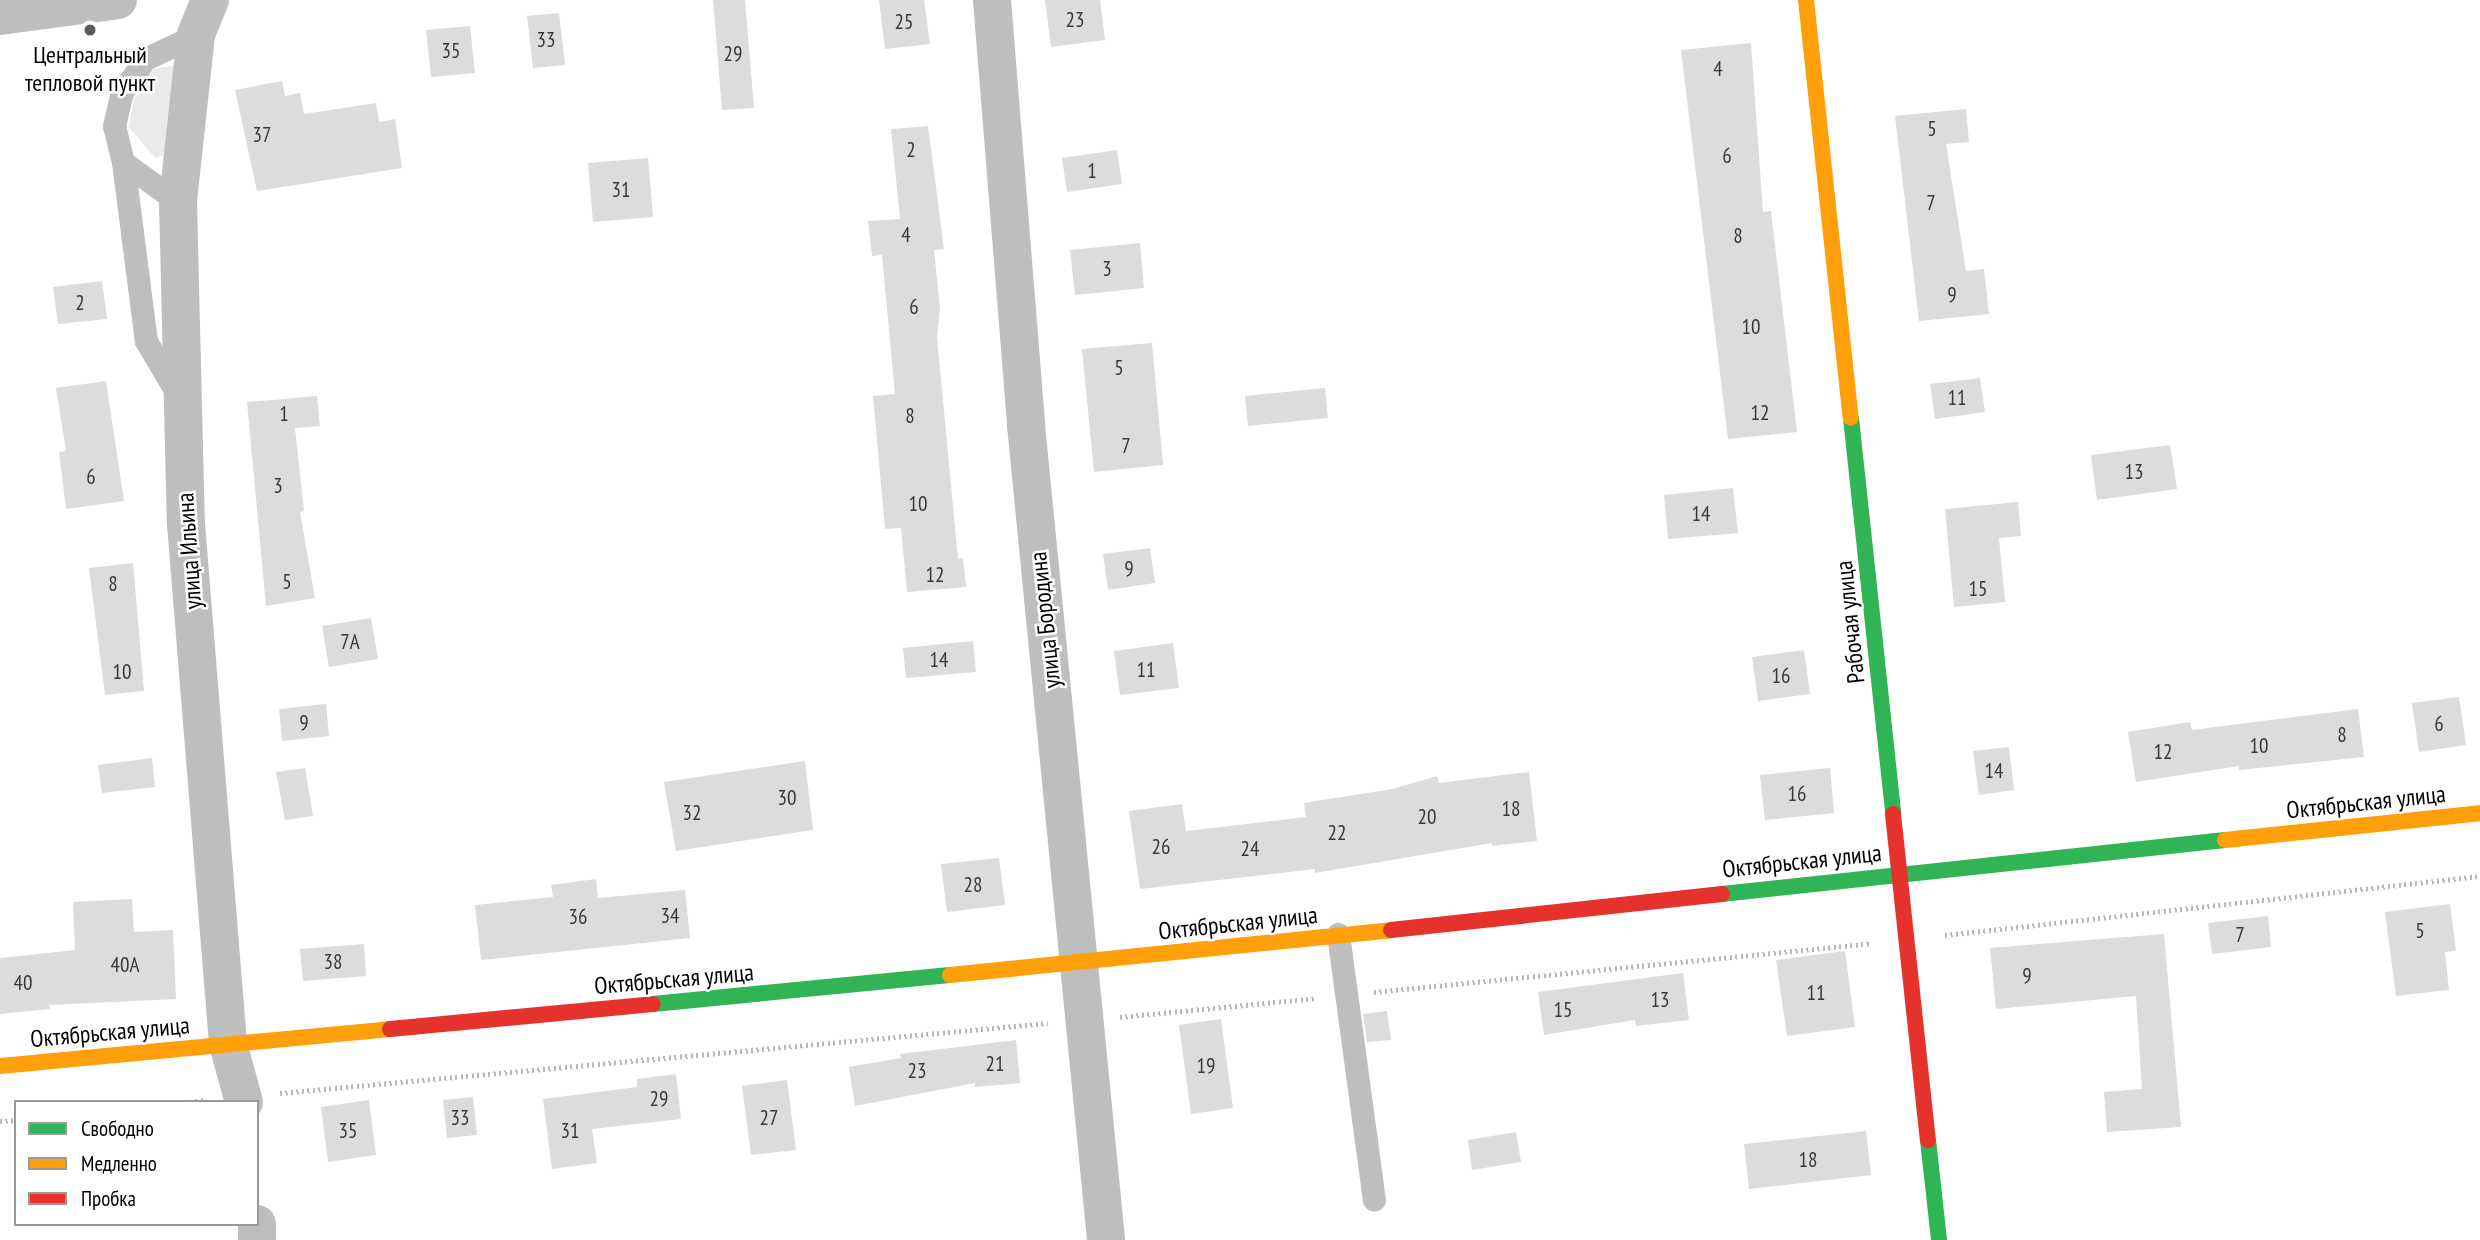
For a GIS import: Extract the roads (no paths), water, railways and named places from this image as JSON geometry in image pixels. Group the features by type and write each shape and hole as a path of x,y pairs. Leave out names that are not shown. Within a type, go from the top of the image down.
{"street":[{"path":"0,16 118,0"},
{"name":"улица Ильина","path":"210,0 196,35 178,202 186,524 228,1044 243,1100"},
{"name":"улица Бородина","path":"992,0 1026,425 1106,1240"},
{"name":"Рабочая улица","path":"1806,0 1939,1240"},
{"name":"Октябрьская улица","path":"0,1066 1079,963 2480,813"}],"lane":[{"path":"183,403 146,341 123,162 114,126 122,92 145,60 196,35"},
{"path":"123,162 178,202"},
{"path":"1338,934 1374,1200"}],"place":[{"name":"Центральный тепловой пункт","path":"90,30"}]}
